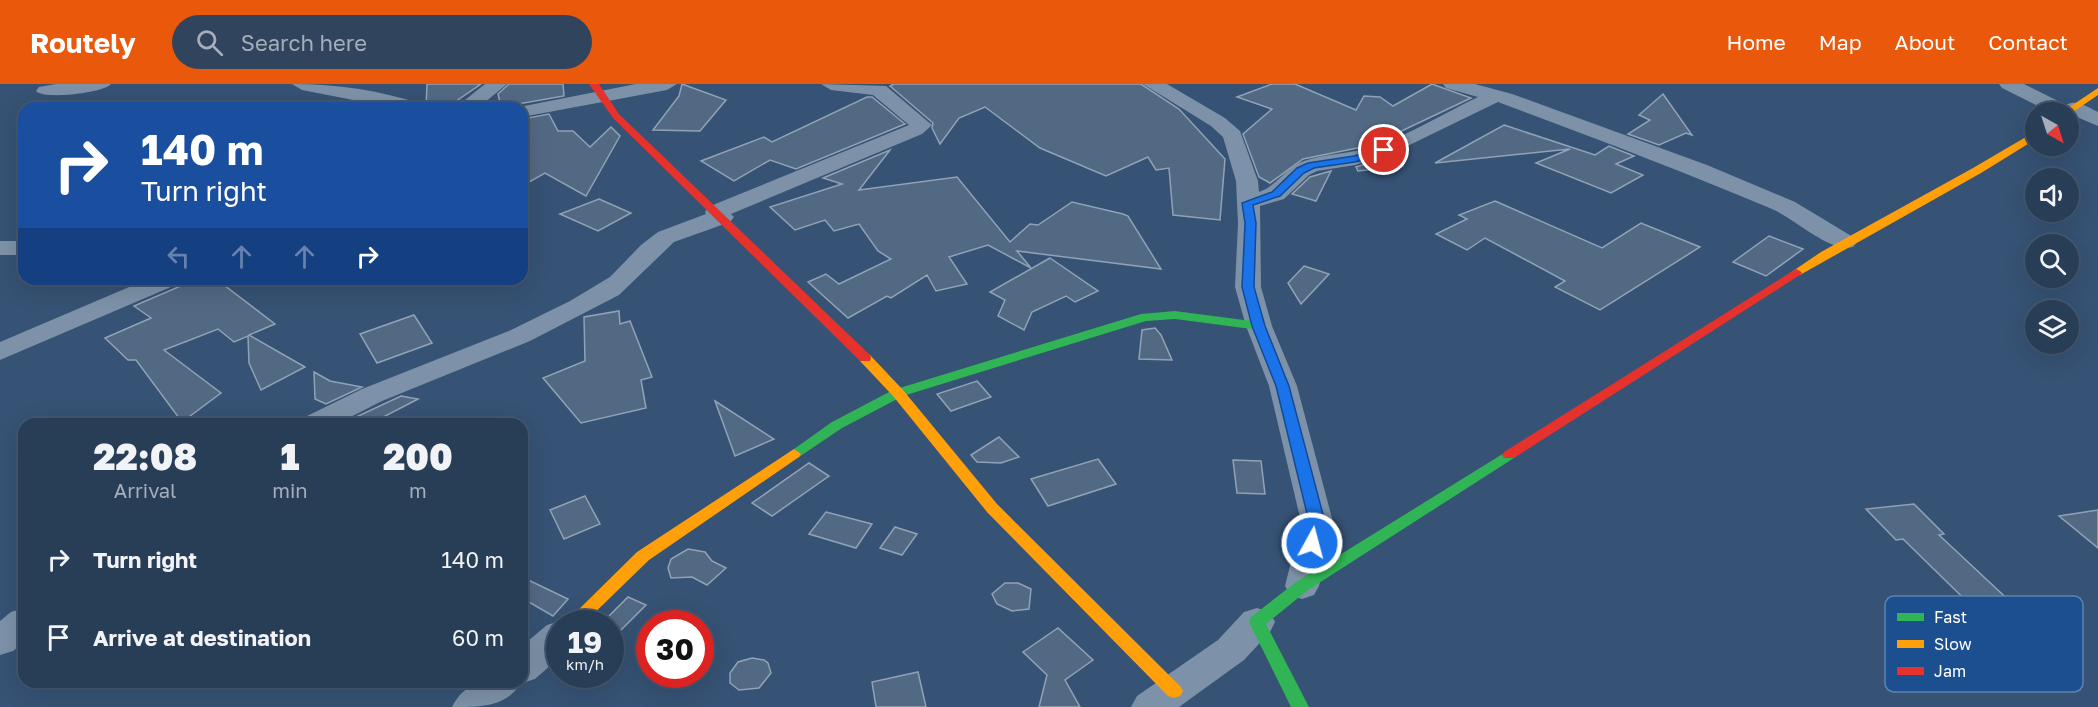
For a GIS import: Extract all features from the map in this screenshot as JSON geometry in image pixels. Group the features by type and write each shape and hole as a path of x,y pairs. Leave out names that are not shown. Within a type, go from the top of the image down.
{"street":[{"path":"46,92 101,84"},
{"path":"302,84 379,97 395,102"},
{"path":"473,102 497,84"},
{"path":"528,109 598,91 667,84"},
{"path":"327,418 450,362 503,345 599,296 626,275 645,252 668,236 922,125 879,90 831,84"},
{"path":"1153,84 1218,122 1233,135 1247,181 1250,223 1248,287 1259,326 1282,386 1317,522 1302,586"},
{"path":"1453,84 1507,93 1699,170 1787,207 1845,242"},
{"path":"2009,84 2057,102"},
{"path":"2079,106 2098,90 2091,84"},
{"path":"598,91 616,116 719,214 898,393 992,508 1162,699 1231,650 1257,622 1302,586 1845,242 1989,165 2025,141"},
{"path":"1247,203 1276,194 1300,170 1312,165 1355,159 1384,150 1507,93"},
{"path":"2079,110 2098,120"},
{"path":"0,248 18,248"},
{"path":"0,352 155,285"},
{"path":"587,610 643,556 837,425 898,393 973,368 1145,317 1175,315 1259,326"},
{"path":"1257,622 1300,707"},
{"path":"0,641 18,627"},
{"path":"528,663 546,647"},
{"path":"471,707 495,688"}],"building":[{"path":"427,84 481,84 455,102 426,102"},
{"path":"509,84 563,84 564,96 528,102 500,102 498,94"},
{"path":"682,84 726,100 700,131 653,130 679,96"},
{"path":"894,84 1141,84 1179,109 1225,159 1220,220 1173,215 1169,168 1156,170 1148,157 1106,176 1040,148 985,107 959,118 940,144 932,128 933,123 890,86"},
{"path":"1272,84 1295,84 1356,110 1364,96 1380,97 1393,106 1432,84 1471,98 1372,145 1303,159 1270,183 1259,177 1243,134 1272,109 1237,97"},
{"path":"1663,94 1692,135 1686,133 1659,145 1628,134 1650,120 1639,115"},
{"path":"867,97 872,97 905,124 796,169 770,160 734,181 701,161 764,137 772,142"},
{"path":"549,114 558,131 573,131 590,147 611,127 620,136 586,196 545,173 528,183 528,118"},
{"path":"1504,125 1595,155 1609,146 1634,156 1616,164 1643,175 1611,193 1536,163 1570,149 1435,163"},
{"path":"890,150 859,190 957,177 1010,242 1030,224 1038,225 1072,202 1123,214 1128,216 1161,269 1017,251 1031,268 988,245 949,257 967,284 936,291 927,275 891,298 887,296 848,318 808,282 826,274 839,284 891,259 878,251 859,224 834,231 825,220 795,230 770,207 842,184 823,178"},
{"path":"1393,155 1403,166 1358,171 1356,167"},
{"path":"1331,171 1316,201 1292,194 1310,177"},
{"path":"599,199 631,213 598,231 560,214"},
{"path":"1495,201 1602,248 1641,223 1700,247 1600,310 1555,287 1565,281 1485,238 1467,250 1436,234 1467,219 1459,215"},
{"path":"1769,236 1803,249 1766,276 1733,262"},
{"path":"1050,258 1098,291 1075,302 1066,296 1032,312 1024,330 998,316 1005,300 990,292"},
{"path":"1304,266 1329,274 1301,304 1288,283"},
{"path":"183,285 224,285 275,324 249,335 305,367 261,390 249,363 248,336 234,342 218,329 164,350 221,393 187,418 179,418 136,360 128,360 105,338 151,318 134,306"},
{"path":"619,311 620,324 630,321 652,377 641,380 646,408 581,423 543,378 585,361 584,317"},
{"path":"414,315 432,343 377,363 360,334"},
{"path":"1155,328 1161,335 1172,360 1139,359 1142,330"},
{"path":"314,372 330,381 362,387 326,404 315,399"},
{"path":"977,381 991,397 951,411 937,394"},
{"path":"401,396 418,399 382,418 354,418"},
{"path":"715,401 774,439 735,456"},
{"path":"999,437 1019,457 1001,463 977,462 971,455"},
{"path":"1098,459 1116,484 1048,506 1031,479"},
{"path":"1233,460 1261,461 1265,494 1237,493"},
{"path":"809,463 829,476 772,516 752,503"},
{"path":"585,496 600,524 564,539 550,510"},
{"path":"1914,504 1944,534 1939,535 2004,596 1961,596 1903,539 1896,540 1866,509"},
{"path":"2098,510 2098,548 2059,516"},
{"path":"826,512 872,524 856,548 809,534"},
{"path":"895,527 917,534 902,555 880,548"},
{"path":"688,549 705,552 712,561 726,568 707,585 692,577 671,578 668,568 671,559"},
{"path":"528,580 568,599 558,610 546,610 546,612 528,601"},
{"path":"1005,583 1018,583 1031,589 1029,609 1012,611 997,604 992,594"},
{"path":"628,597 646,605 641,610 636,610 636,615 624,627 624,610 615,610"},
{"path":"1058,628 1093,660 1065,680 1080,707 1039,707 1047,675 1023,652"},
{"path":"752,658 768,663 771,673 759,688 739,690 730,683 730,673 738,662"},
{"path":"918,672 926,707 876,707 872,682"}],"traffic: fast":[{"path":"794,454 837,425 898,393 1145,317 1175,315 1259,326"},
{"path":"1300,707 1257,622 1302,586 1509,455"}],"traffic: slow":[{"path":"2079,104 2098,91"},
{"path":"1796,273 1977,171 2025,141"},
{"path":"865,358 898,393 992,508 1174,691"},
{"path":"587,610 643,556 794,454"}],"traffic: jam":[{"path":"594,84 616,116 865,358"},
{"path":"1509,455 1796,273"}],"route":[{"path":"1312,543 1317,522 1312,500 1282,386 1259,326 1248,287 1250,223 1247,203 1266,199 1276,194 1300,170 1312,165 1355,159 1384,150"}]}
